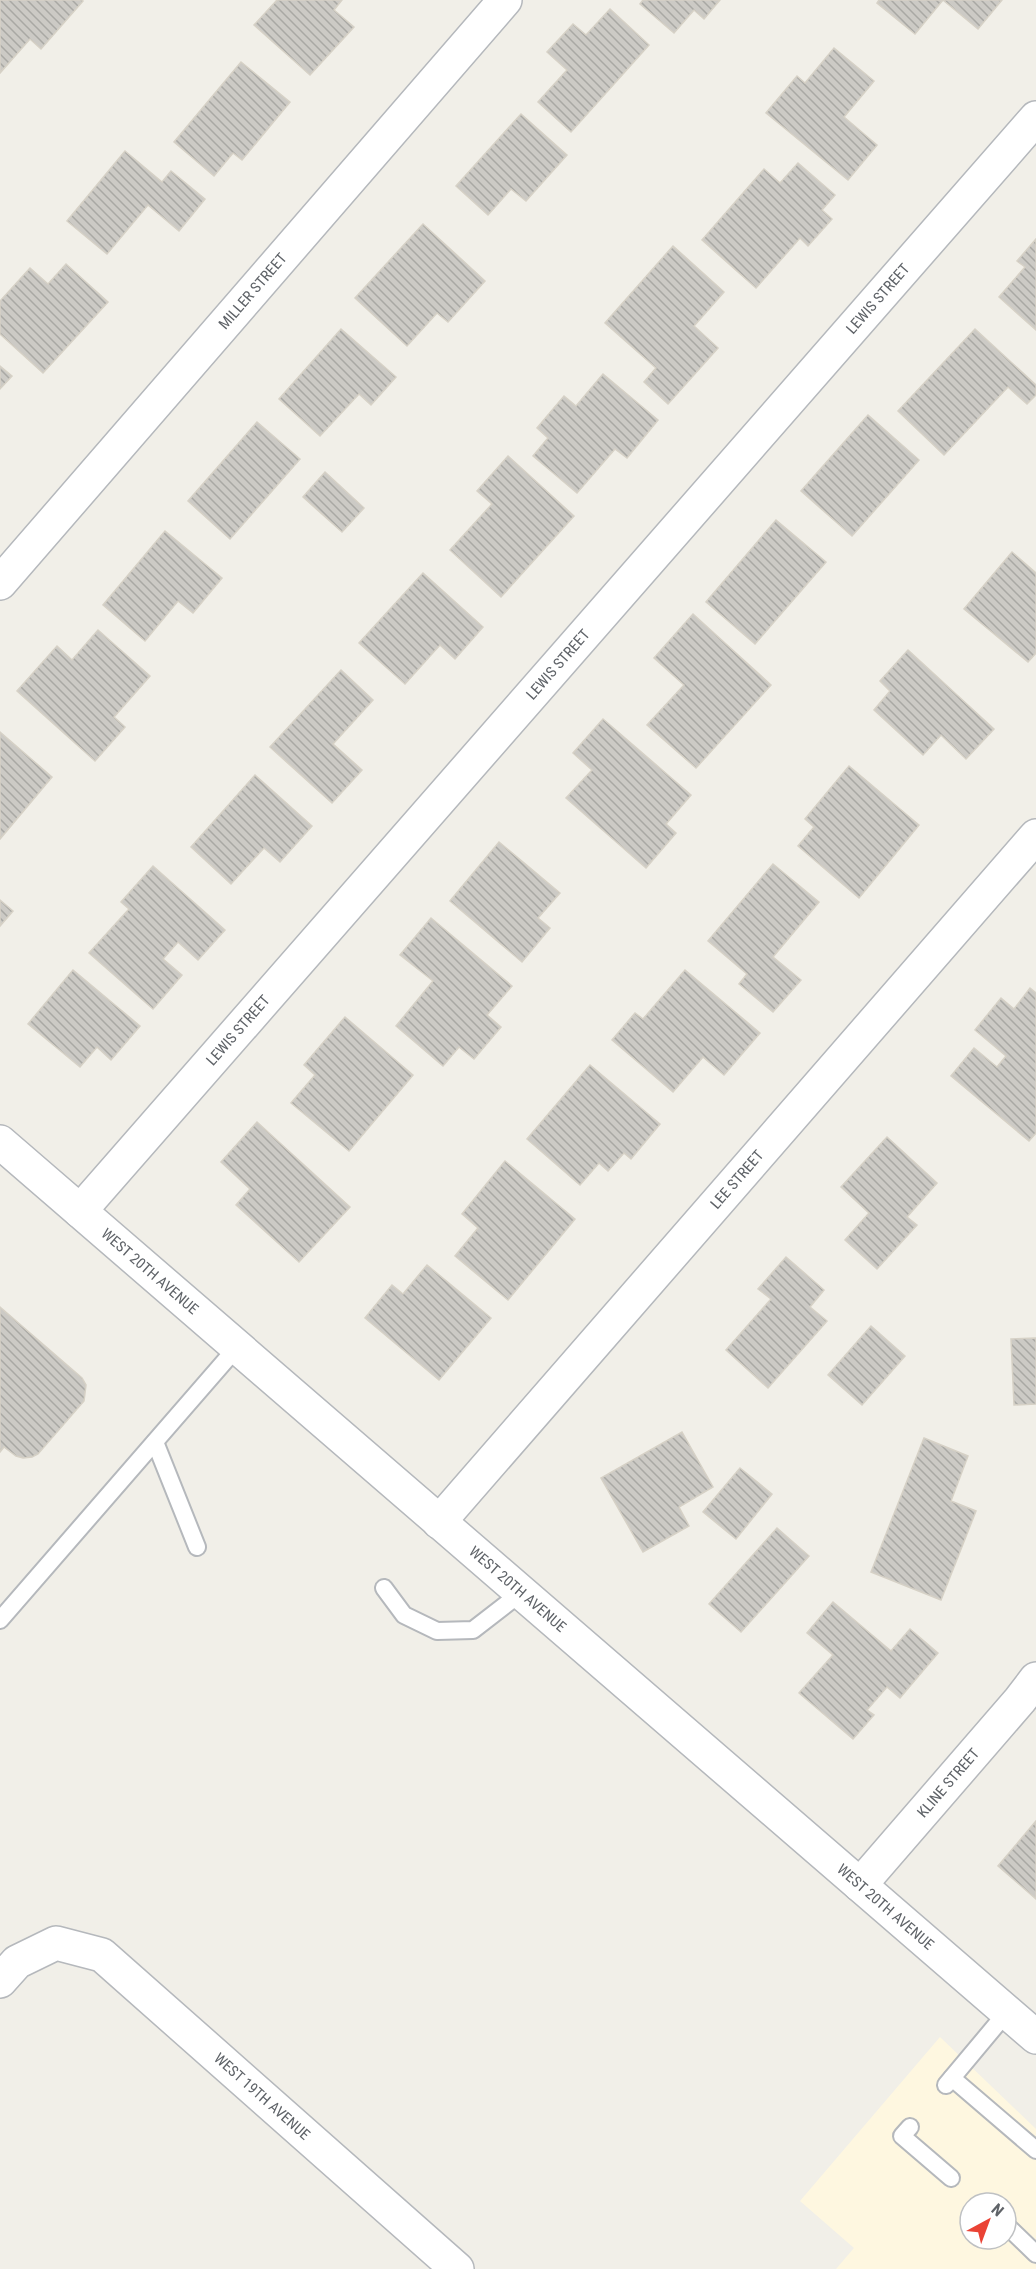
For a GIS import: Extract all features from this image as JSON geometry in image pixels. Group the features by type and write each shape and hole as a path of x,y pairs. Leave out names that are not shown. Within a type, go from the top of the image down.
{"street":[{"name":"MILLER STREET","path":"0,584 505,0"},
{"name":"LEWIS STREET","path":"80,1211 1036,118"},
{"name":"LEE STREET","path":"439,1522 1029,857"},
{"name":"WEST 20TH AVENUE","path":"0,1142 1036,2037"},
{"name":"KLINE STREET","path":"860,1885 1036,1679"},
{"name":"WEST 19TH AVENUE","path":"0,1981 17,1962 56,1942 102,1955 458,2269"}],"lane":[{"path":"0,1620 238,1346"},
{"path":"155,1442 197,1547"},
{"path":"384,1588 404,1615 437,1631 473,1630 522,1592"},
{"path":"1007,2012 949,2082 1028,2147"},
{"path":"910,2127 902,2136 937,2158 951,2178"},
{"path":"1018,2231 1036,2254"},
{"path":"1034,2269 1036,2262"}],"shaded area":[{"path":"940,2037 1036,2129 1036,2269 836,2269 854,2248 800,2201"}],"building":[{"path":"0,0 83,1 41,49 30,39 0,73"},
{"path":"277,0 342,0 334,10 354,27 310,75 254,25"},
{"path":"643,0 720,0 704,19 694,10 674,33 640,4"},
{"path":"879,0 943,0 915,34 877,3"},
{"path":"943,0 1002,0 978,29"},
{"path":"610,9 649,45 571,132 538,102 567,70 547,52 573,24 586,35"},
{"path":"834,48 874,81 844,117 877,145 848,180 766,113 797,76 805,83"},
{"path":"241,62 290,102 242,160 233,153 214,176 174,142"},
{"path":"521,114 567,155 526,201 511,189 488,215 456,186"},
{"path":"125,151 162,182 171,171 205,199 179,231 148,205 107,254 67,221"},
{"path":"798,163 835,195 822,210 832,219 808,246 800,238 756,288 702,240 764,169 780,183"},
{"path":"423,224 485,281 448,322 437,313 407,346 355,298"},
{"path":"1036,239 1036,330 999,297 1025,267 1017,261"},
{"path":"673,246 724,292 694,326 718,348 668,404 644,382 656,368 605,323"},
{"path":"66,264 108,302 43,373 0,334 0,301 30,268 48,284"},
{"path":"341,329 396,377 371,405 359,394 320,436 279,399"},
{"path":"975,329 1036,385 1036,395 1027,404 1008,387 944,455 898,411"},
{"path":"0,366 12,376 0,389"},
{"path":"603,374 658,420 627,458 615,449 577,493 533,456 548,438 537,428 564,396 576,406"},
{"path":"868,415 919,460 852,536 801,491"},
{"path":"257,422 300,459 230,539 188,501"},
{"path":"508,456 574,516 501,597 450,550 492,504 477,491"},
{"path":"325,472 364,508 342,532 303,497"},
{"path":"776,520 826,562 755,644 706,602"},
{"path":"165,531 222,578 193,613 178,601 145,641 103,605"},
{"path":"1012,552 1036,573 1036,653 1028,662 964,609"},
{"path":"423,573 483,627 455,659 440,645 405,684 359,643"},
{"path":"693,614 771,685 696,768 647,725 684,685 654,658"},
{"path":"98,630 150,676 114,717 125,727 95,761 17,691 57,646 72,660"},
{"path":"908,650 994,729 966,759 941,735 923,755 874,710 890,691 880,681"},
{"path":"341,670 373,700 333,744 362,770 332,803 270,747"},
{"path":"603,719 691,795 666,824 676,833 646,868 566,798 592,770 573,753"},
{"path":"0,732 52,777 0,839"},
{"path":"849,766 919,825 859,898 798,846 814,827 805,819"},
{"path":"255,775 312,826 280,862 264,848 231,884 191,847"},
{"path":"499,842 560,893 538,918 550,928 522,962 450,901"},
{"path":"773,864 819,902 773,957 801,980 773,1012 739,984 747,974 708,941"},
{"path":"153,866 225,930 198,960 178,942 163,959 182,975 153,1009 89,953 129,909 121,902"},
{"path":"0,900 13,911 0,926"},
{"path":"431,918 512,986 487,1015 501,1027 474,1059 459,1047 443,1066 396,1026 433,981 400,955"},
{"path":"73,970 140,1026 111,1060 97,1047 80,1067 28,1024"},
{"path":"685,970 760,1033 724,1075 703,1057 673,1092 612,1040 635,1013 643,1019"},
{"path":"1030,988 1036,993 1036,1133 1029,1141 951,1076 974,1048 997,1067 1006,1056 975,1030 1001,998 1014,1009"},
{"path":"345,1017 413,1075 349,1151 291,1103 315,1075 304,1065"},
{"path":"590,1065 660,1124 631,1159 624,1153 608,1171 599,1163 580,1185 527,1139"},
{"path":"257,1122 350,1207 299,1262 236,1205 250,1189 221,1162"},
{"path":"887,1137 937,1183 907,1217 917,1225 877,1269 845,1240 869,1213 841,1187"},
{"path":"505,1161 575,1219 508,1300 455,1256 478,1228 462,1214"},
{"path":"786,1257 824,1290 810,1307 827,1321 768,1388 726,1350 771,1299 758,1289"},
{"path":"427,1265 491,1318 439,1380 365,1318 392,1285 403,1294"},
{"path":"0,1307 82,1378 86,1385 84,1401 38,1454 32,1457 16,1456 4,1447 0,1452"},
{"path":"871,1326 905,1356 862,1405 828,1375"},
{"path":"1036,1338 1036,1404 1014,1405 1011,1339"},
{"path":"682,1432 713,1487 679,1507 689,1526 643,1552 601,1478"},
{"path":"924,1438 968,1456 951,1501 976,1511 941,1600 871,1572"},
{"path":"740,1468 772,1494 736,1539 703,1512"},
{"path":"777,1528 809,1556 741,1632 709,1604"},
{"path":"833,1602 891,1651 910,1629 938,1653 900,1698 887,1687 867,1710 874,1715 853,1739 799,1693 833,1655 807,1633"},
{"path":"1036,1821 1036,1899 998,1866"}]}
